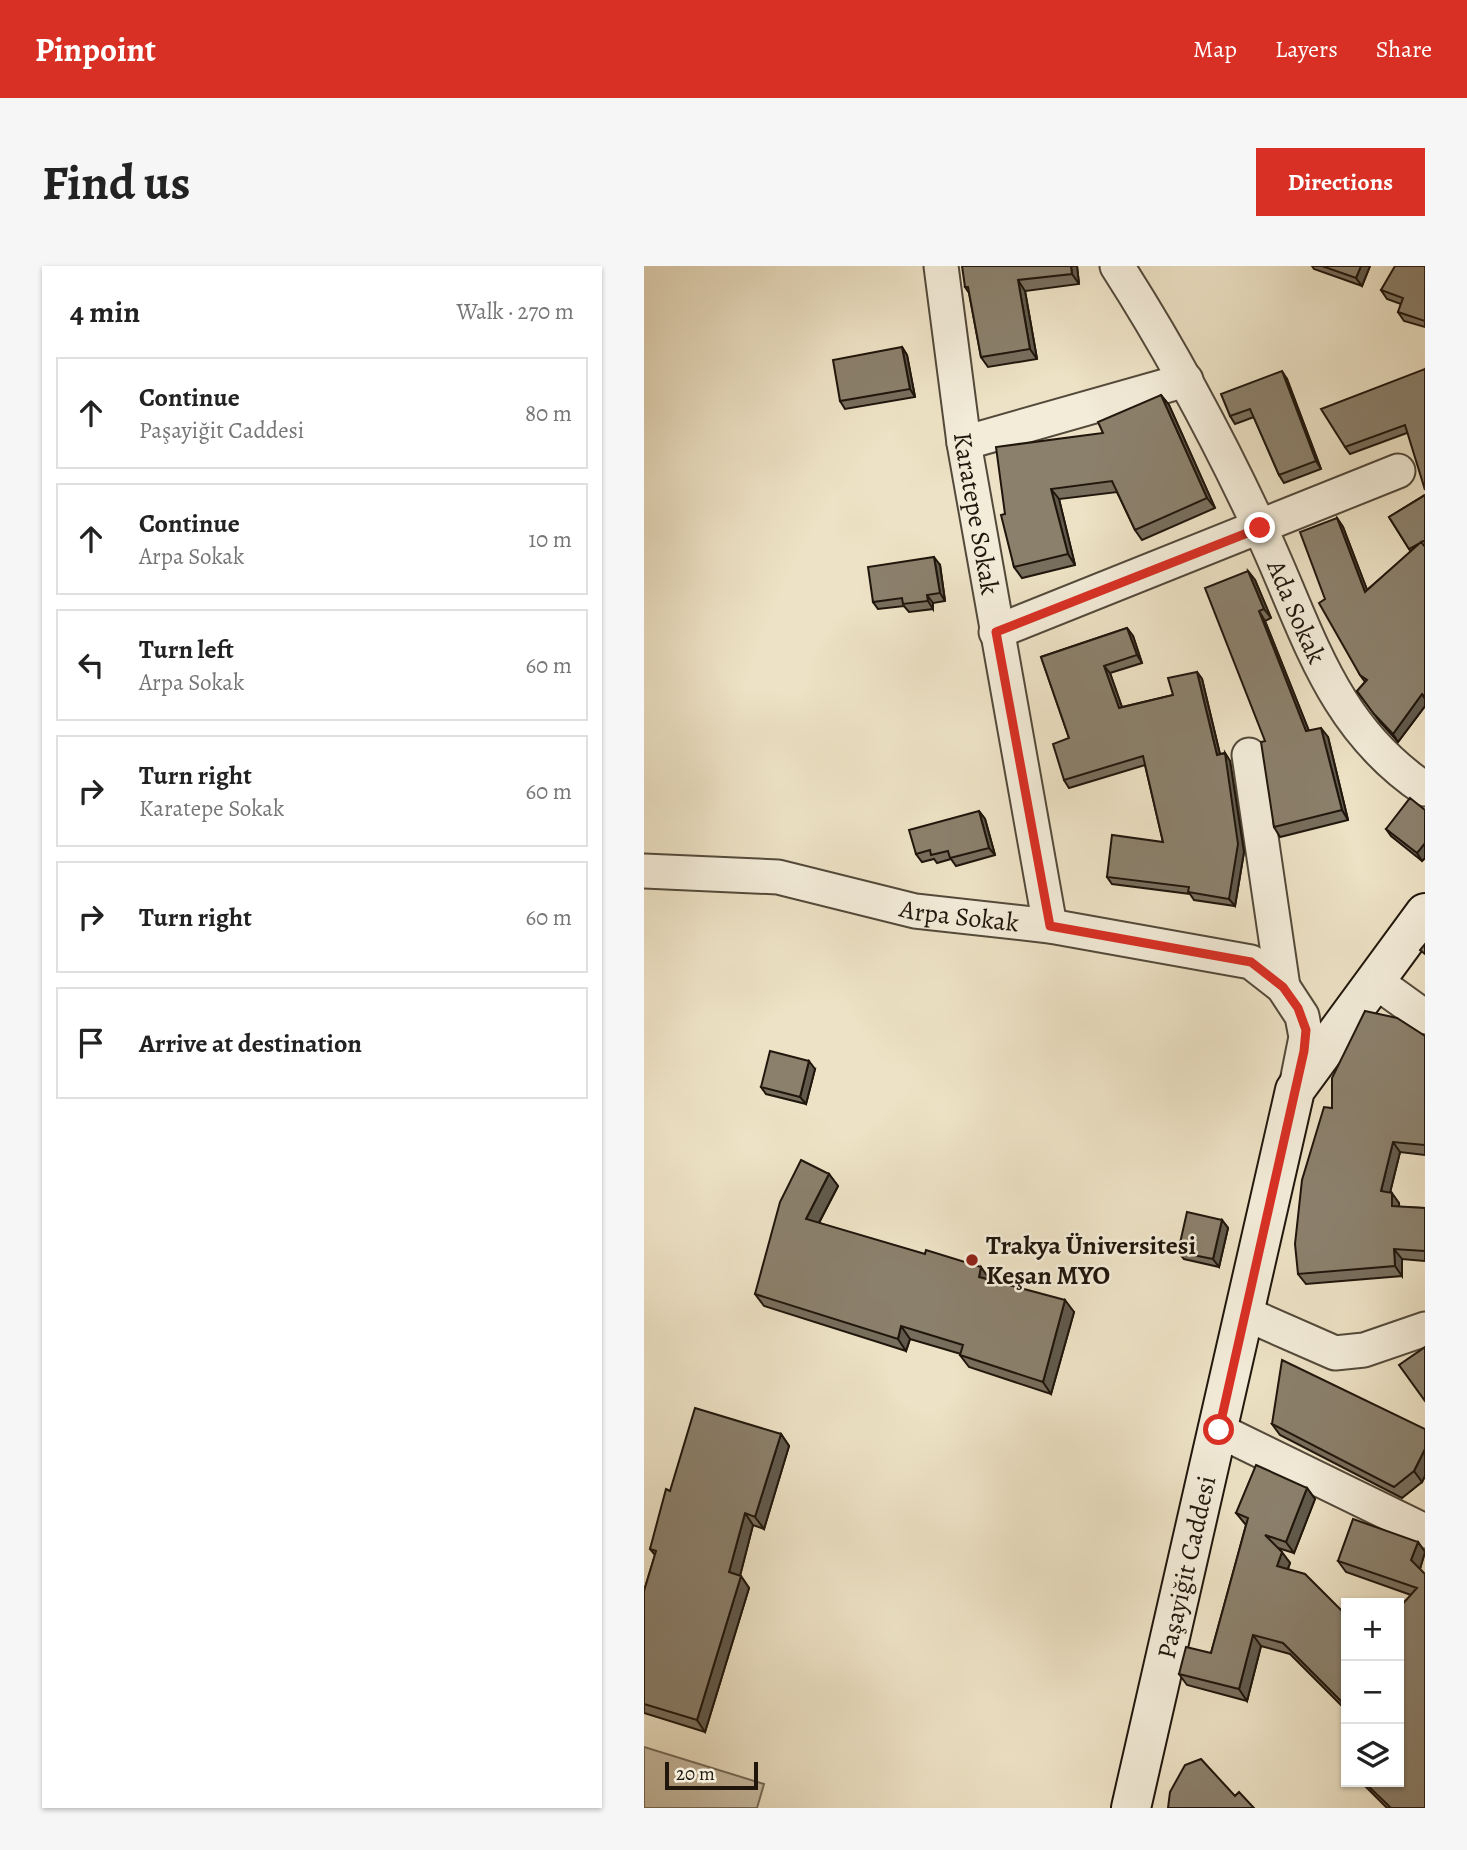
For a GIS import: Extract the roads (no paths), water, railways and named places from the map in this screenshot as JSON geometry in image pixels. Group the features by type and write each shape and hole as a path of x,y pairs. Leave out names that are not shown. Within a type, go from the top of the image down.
{"main road":[{"name":"Paşayiğit Caddesi","path":"1131,1808 1295,1090 1425,913"}],"street":[{"name":"Karatepe Sokak","path":"941,266 964,443 1050,926"},
{"name":"Ada Sokak","path":"1117,266 1186,380 1260,528 1327,682 1379,753 1425,789"},
{"path":"964,443 1186,380"},
{"path":"996,632 1398,471"},
{"path":"1250,755 1291,998 1306,1037 1295,1090"},
{"name":"Arpa Sokak","path":"644,871 766,875 915,911 1050,926 1239,958 1262,969 1314,1026 1338,1023 1365,995"},
{"path":"1365,995 1425,1017"},
{"path":"1244,1313 1335,1353 1364,1350 1425,1329"},
{"path":"1219,1430 1425,1531"}],"place":[{"name":"Trakya Üniversitesi Keşan MYO","path":"972,1260"}]}
